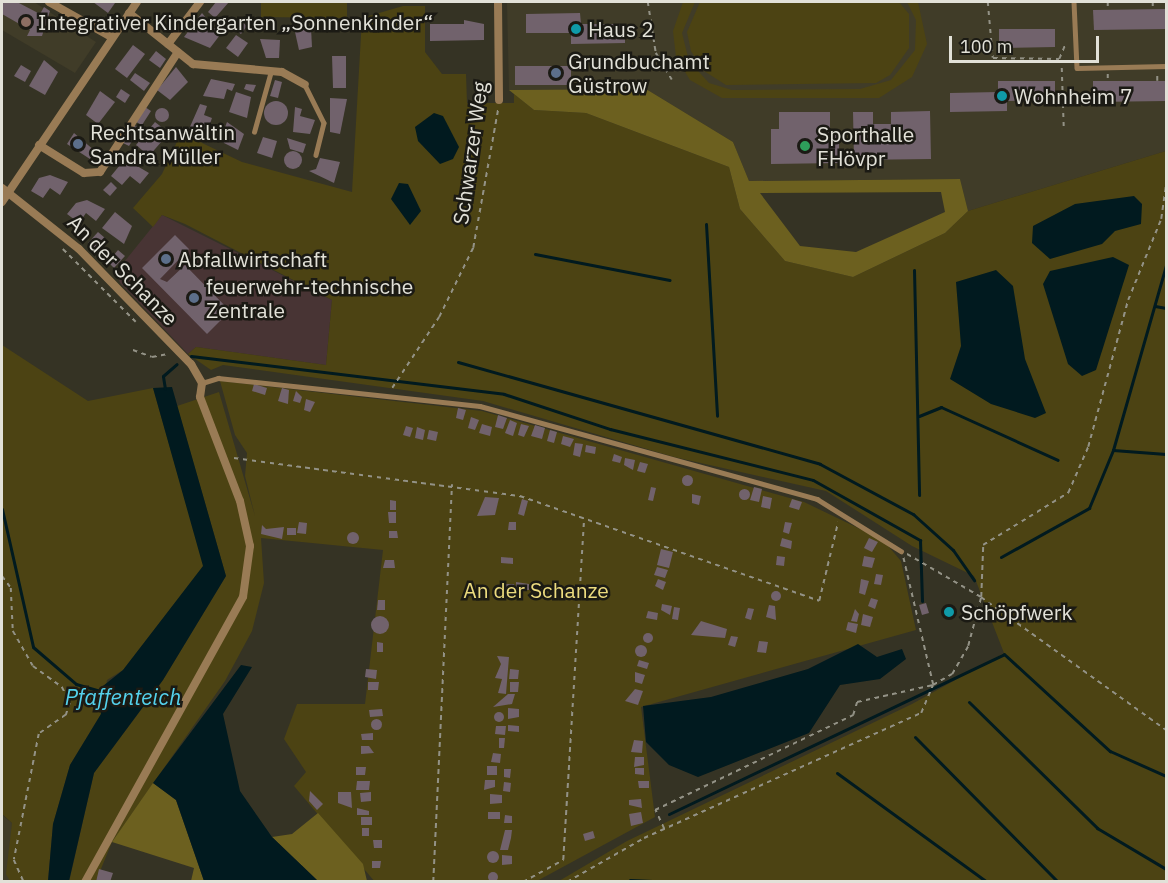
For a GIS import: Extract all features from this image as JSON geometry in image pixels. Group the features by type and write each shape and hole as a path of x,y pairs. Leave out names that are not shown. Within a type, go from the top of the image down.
{"street":[{"path":"49,2 111,37"},
{"path":"2,202 5,190 39,145 137,2"},
{"path":"168,44 200,2"},
{"name":"Schwarzer Weg","path":"498,2 499,100"},
{"path":"129,13 193,64 270,71 305,85"},
{"path":"39,145 84,173 100,172 178,52"},
{"name":"An der Schanze","path":"5,190 99,268 202,383"},
{"path":"85,882 107,834 243,597 250,546 240,501 221,457 200,397 202,383"}],"lane":[{"path":"1074,2 1077,68 1167,66"},
{"path":"254,132 270,71"},
{"path":"305,85 324,123 316,155"},
{"path":"202,383 219,378 387,393 480,406 841,510 901,551"}],"path":[{"path":"648,2 656,53 672,80"},
{"path":"988,2 993,58 1059,59 1065,45"},
{"path":"1108,2 1108,10"},
{"path":"1153,2 1153,9"},
{"path":"1062,68 1064,129"},
{"name":"Schwarzer Weg","path":"387,393 402,374 473,249 499,100"},
{"path":"664,829 654,810 853,715 857,702 933,685 952,674 968,646 981,597 983,545 1068,492 1088,447 1128,300 1161,219 1167,183"},
{"path":"62,248 138,323"},
{"path":"161,346 177,361"},
{"path":"132,350 152,357 169,354"},
{"path":"221,457 452,483 520,496 819,601 841,510"},
{"path":"433,882 452,483"},
{"path":"523,882 563,860 584,519"},
{"path":"567,882 664,829 921,713 933,685 901,551"},
{"path":"909,555 930,563 981,597 1167,729"},
{"path":"2,576 11,588 13,631 33,666 62,687 70,703 66,715 39,734 15,860 24,882"}],"shaded area":[{"path":"2,2 34,2 96,42 75,73 2,30"},
{"path":"507,2 1166,2 1166,151 968,211 960,179 749,181 733,142 646,89 509,90"},
{"path":"646,89 733,142 749,181 960,179 968,211 945,233 853,277 785,261 740,209 729,167 586,113 534,110 509,90","holes":["941,192 945,212 856,252 800,246 760,193"]},
{"path":"162,215 332,300 326,365 196,347 188,354 120,283 116,272"},
{"path":"153,783 176,800 204,881 191,881 194,868 112,842"},
{"path":"318,813 363,864 367,881 318,881 272,837 292,834"},
{"path":"2,815 12,823 10,881 2,881"}],"green space":[{"path":"261,2 347,2 347,18 261,17"},
{"path":"683,2 695,2 682,33 689,61 709,83 732,90 860,89 891,80 915,50 916,20 907,2 918,2 927,44 912,77 879,98 722,98 690,80 676,57 673,31"},
{"path":"700,2 899,2 909,14 909,48 890,75 876,83 726,85 704,71 691,51 687,32"},
{"path":"403,6 425,6 425,52 442,74 466,74 467,103 514,103 514,94 534,110 586,113 729,167 740,209 785,261 853,277 945,233 968,211 1166,151 1166,881 559,881 627,841 912,704 1004,653 974,576 912,546 826,491 674,457 483,401 223,365 211,370 188,354 196,347 326,365 332,300 185,224 162,215 153,227 133,208 162,174 181,133 242,162 352,192 362,18"},
{"path":"2,345 88,401 153,388 204,566 123,670 107,680 101,714 70,765 53,824 48,881 10,881 6,874 12,823 2,814"},
{"name":"An der Schanze","path":"220,381 482,411 804,502 883,540 901,561 916,630 641,707 655,817 537,881 375,882 294,786 306,772 284,739 297,704 365,704 383,550 261,538 264,583 252,631 225,681 112,842 96,881 69,882 94,773 163,680 226,576 177,406 219,392 255,516 245,476 247,453 235,435"}],"water":[{"path":"434,113 443,116 459,147 453,159 440,164 418,141 415,127"},
{"path":"399,183 408,184 421,211 410,225 391,199"},
{"path":"1134,196 1142,204 1141,224 1115,231 1102,244 1050,259 1032,243 1033,226 1075,204"},
{"path":"1113,257 1129,265 1096,370 1082,376 1068,364 1043,284 1050,271"},
{"path":"996,270 1013,286 1025,359 1046,413 1035,418 991,404 950,379 961,346 956,282"},
{"name":"Pfaffenteich","path":"172,387 226,576 163,680 94,773 69,881 48,881 53,824 70,765 101,714 98,690 123,670 203,566 153,388"},
{"path":"858,644 877,657 902,649 906,659 880,679 840,685 809,733 698,777 669,765 646,742 643,706 711,697 808,669"},
{"path":"241,665 252,667 223,714 240,791 272,837 318,881 204,881 176,800 153,783"}],"building":[{"name":"Integrativer Kindergarten „Sonnenkinder“","path":"2,2 17,2 40,14 44,7 50,11 42,36 27,36 30,30 2,14"},
{"path":"93,2 113,2 115,3 108,13"},
{"path":"216,2 229,2 215,18 208,12"},
{"path":"1166,9 1166,29 1094,30 1093,10"},
{"path":"202,13 220,35 210,48 184,37"},
{"name":"Haus 2","path":"580,13 581,24 625,24 625,43 571,44 571,33 526,33 526,14"},
{"path":"464,20 484,24 484,40 430,41 430,24 464,24"},
{"path":"241,21 247,26 241,34 235,30"},
{"path":"311,28 312,47 299,50 295,32"},
{"path":"999,29 1055,29 1055,47 999,48"},
{"path":"236,35 248,43 238,57 226,48"},
{"path":"260,39 280,40 279,58 266,58"},
{"path":"133,45 145,54 127,78 115,69"},
{"path":"156,51 166,59 160,68 149,60"},
{"path":"332,56 346,56 346,88 333,88"},
{"path":"44,60 58,72 45,95 29,86"},
{"path":"21,65 31,71 25,82 14,76"},
{"path":"515,66 571,66 571,85 515,85"},
{"path":"176,67 188,82 170,100 157,90"},
{"path":"135,73 150,83 144,91 130,80"},
{"path":"211,79 235,84 232,91 227,89 224,99 203,96"},
{"path":"275,80 282,82 278,98 270,96"},
{"name":"Wohnheim 7","path":"998,81 1055,81 1055,100 1007,101 1007,111 950,112 950,93 998,92"},
{"path":"1093,81 1166,81 1166,101 1093,102"},
{"path":"246,84 256,85 253,92 244,89"},
{"path":"121,89 130,95 125,103 116,97"},
{"path":"100,91 115,102 98,124 86,115"},
{"path":"236,92 251,97 247,118 229,112"},
{"path":"330,98 347,99 340,134 330,132"},
{"path":"276,101 285,104 288,113 285,122 276,125 267,122 264,113 267,104"},
{"path":"200,104 207,106 204,115 212,118 206,135 189,129"},
{"path":"145,107 151,111 142,125 136,122"},
{"path":"295,107 302,109 300,116 315,120 310,134 293,132"},
{"path":"162,108 167,110 169,115 167,120 162,122 157,120 155,115 157,110"},
{"path":"930,111 931,159 854,160 853,112 873,112 873,124 891,124 891,112"},
{"name":"Sporthalle FHövpr","path":"779,112 830,112 830,129 839,129 839,163 771,164 771,129 779,129"},
{"path":"155,122 169,133 149,156 136,145"},
{"path":"227,122 244,134 238,150 220,141"},
{"path":"134,125 140,128 129,146 123,143"},
{"path":"74,133 95,151 90,159 67,144"},
{"path":"263,137 277,141 272,158 257,153"},
{"path":"287,138 306,144 303,153 290,149"},
{"path":"293,151 299,154 302,160 299,166 293,169 287,166 284,160 287,154"},
{"path":"320,158 340,162 334,183 309,171 316,169"},
{"path":"132,163 149,173 140,184 130,176 122,185 111,176 120,165"},
{"path":"50,175 68,182 60,195 50,188 43,198 31,191 39,178"},
{"path":"111,182 117,188 110,196 103,190"},
{"path":"87,200 105,209 96,221 86,213 79,223 67,214 76,203"},
{"path":"115,212 132,226 124,244 102,228"},
{"path":"98,232 105,238 95,250 88,243"},
{"name":"feuerwehr-technische Zentrale","path":"175,235 189,249 160,279 167,282 185,265 230,311 207,334 142,268"},
{"path":"118,250 125,256 114,268 108,262"},
{"path":"254,384 267,388 265,395 252,391"},
{"path":"282,388 289,390 288,404 278,401"},
{"path":"296,391 302,397 300,403 293,401"},
{"path":"306,399 315,402 310,412 304,410"},
{"path":"458,408 466,410 463,420 456,418"},
{"path":"498,415 507,418 503,429 495,427"},
{"path":"471,417 479,420 475,430 468,428"},
{"path":"510,420 517,423 513,436 505,433"},
{"path":"482,424 492,427 490,436 479,433"},
{"path":"521,424 529,426 524,437 518,435"},
{"path":"535,425 545,428 542,439 531,436"},
{"path":"406,426 413,428 410,437 403,435"},
{"path":"417,427 425,430 423,440 415,438"},
{"path":"429,430 438,432 436,441 427,439"},
{"path":"550,430 557,432 554,443 547,441"},
{"path":"563,436 574,439 570,447 561,444"},
{"path":"575,443 583,444 580,457 573,455"},
{"path":"586,445 596,447 595,454 585,452"},
{"path":"614,454 622,457 620,463 612,461"},
{"path":"625,458 635,460 633,470 624,465"},
{"path":"640,462 648,464 645,473 637,471"},
{"path":"687,475 691,476 691,484 687,485 683,484 682,480 683,476"},
{"path":"651,487 656,488 653,501 648,500"},
{"path":"754,487 762,489 759,502 750,500"},
{"path":"744,488 750,494 744,500 738,494"},
{"path":"692,494 701,496 699,505 692,503"},
{"path":"763,496 772,498 770,509 761,507"},
{"path":"485,497 499,498 495,515 477,516"},
{"path":"522,499 528,501 524,516 518,514"},
{"path":"792,499 802,502 799,510 789,507"},
{"path":"390,500 396,501 396,510 390,510"},
{"path":"388,512 396,512 396,523 389,523"},
{"path":"299,522 307,523 306,534 297,533"},
{"path":"509,522 516,522 516,530 508,530"},
{"path":"785,522 792,523 789,534 783,532"},
{"path":"262,525 266,529 284,527 282,539 261,534"},
{"path":"287,528 296,528 296,535 287,535"},
{"path":"389,531 397,531 398,538 389,538"},
{"path":"355,532 358,533 358,543 351,544 348,543 347,536 348,533"},
{"path":"782,538 792,541 791,549 780,546"},
{"path":"869,538 878,542 872,552 864,548"},
{"path":"661,549 673,552 669,568 657,565"},
{"path":"777,556 785,557 784,566 776,565"},
{"path":"864,556 875,558 872,568 862,566"},
{"path":"501,557 513,558 513,564 501,563"},
{"path":"385,560 394,560 395,568 383,568"},
{"path":"657,567 668,570 665,578 654,575"},
{"path":"876,574 883,575 881,585 874,584"},
{"path":"658,579 666,582 663,590 655,586"},
{"path":"861,579 869,581 865,595 859,593"},
{"path":"516,582 529,584 529,590 516,590"},
{"path":"502,584 514,584 514,592 501,592"},
{"path":"776,591 781,596 776,601 771,596"},
{"path":"871,598 878,600 875,609 868,606"},
{"path":"378,600 385,600 385,610 377,610"},
{"path":"926,603 929,613 922,615 919,605"},
{"path":"662,604 672,606 670,615 661,610"},
{"path":"769,605 775,606 776,620 766,617"},
{"path":"674,607 680,608 678,620 672,619"},
{"path":"748,608 754,609 751,620 745,618"},
{"path":"855,609 859,614 857,622 851,621"},
{"path":"648,611 658,613 657,620 646,618"},
{"path":"863,614 873,617 870,627 861,625"},
{"path":"380,616 386,619 389,625 386,631 380,634 374,631 371,625 374,619"},
{"path":"701,621 727,629 725,638 691,635"},
{"path":"848,622 858,624 856,633 846,630"},
{"path":"648,633 652,634 652,642 648,643 644,642 643,638 644,634"},
{"path":"731,636 738,637 735,647 728,645"},
{"path":"759,641 768,642 766,653 757,652"},
{"path":"377,642 383,643 383,652 377,652"},
{"path":"641,645 647,651 641,657 635,651"},
{"path":"497,656 509,657 506,694 498,693 502,679 495,678 501,664"},
{"path":"639,660 649,663 647,669 637,666"},
{"path":"366,669 377,670 376,679 365,677"},
{"path":"510,669 519,670 518,679 509,679"},
{"path":"635,672 645,675 642,684 635,682"},
{"path":"368,682 379,682 378,690 368,690"},
{"path":"510,682 519,682 518,692 510,692"},
{"path":"635,689 643,691 638,705 625,701"},
{"path":"508,694 515,694 512,704 493,707"},
{"path":"508,708 519,709 519,717 508,719"},
{"path":"382,709 383,716 370,717 369,710"},
{"path":"499,712 503,713 503,721 499,722 495,721 494,717 495,713"},
{"path":"376,718 382,724 376,730 370,724"},
{"path":"508,725 519,726 519,732 508,731"},
{"path":"496,726 506,726 505,735 495,734"},
{"path":"373,733 373,740 362,740 361,734"},
{"path":"499,738 505,738 504,748 499,748"},
{"path":"634,740 643,741 642,753 631,752"},
{"path":"361,746 369,746 374,753 361,754"},
{"path":"493,753 501,754 500,763 491,762"},
{"path":"635,757 644,757 644,765 634,767"},
{"path":"487,766 497,766 497,775 487,775"},
{"path":"356,767 366,767 365,775 356,775"},
{"path":"635,768 644,768 644,775 635,774"},
{"path":"504,769 511,769 510,778 504,777"},
{"path":"485,780 495,780 495,787 484,790"},
{"path":"357,781 370,781 369,790 356,790"},
{"path":"638,781 649,781 649,788 639,788"},
{"path":"504,782 511,783 510,792 503,791"},
{"path":"310,791 323,804 317,810 309,801"},
{"path":"338,792 351,792 352,808 338,803"},
{"path":"371,792 371,801 361,802 360,793"},
{"path":"490,794 502,795 502,803 490,804"},
{"path":"641,799 642,808 629,805 629,800"},
{"path":"357,808 369,811 369,815 357,815"},
{"path":"488,812 500,812 500,819 488,819"},
{"path":"641,812 643,823 631,826 629,814"},
{"path":"505,815 512,816 512,823 504,823"},
{"path":"361,817 372,817 372,825 361,825"},
{"path":"362,828 369,828 369,836 362,836"},
{"path":"505,830 512,830 508,850 500,850"},
{"path":"593,831 595,838 585,841 583,834"},
{"path":"373,840 382,840 382,848 374,848"},
{"path":"495,851 499,857 495,863 491,863 487,855"},
{"path":"502,855 512,856 512,864 502,865"},
{"path":"372,861 381,861 380,868 372,868"},
{"path":"99,869 113,873 110,882 96,882"},
{"path":"493,872 497,873 497,881 493,882 489,881 488,877 489,873"}],"waterway":[{"path":"706,224 717,416"},
{"path":"535,254 670,280"},
{"path":"1001,557 1089,508 1113,450 1166,265"},
{"path":"914,270 919,495"},
{"path":"1155,306 1166,308"},
{"path":"191,356 504,394 610,429 813,480 920,540 922,601"},
{"path":"458,362 820,464 913,514 953,550 974,580"},
{"path":"165,389 163,376 177,364"},
{"path":"919,416 941,407 1058,460"},
{"path":"1113,450 1166,454"},
{"path":"2,509 33,647 76,684 101,691"},
{"path":"669,814 1004,654 1110,751 1166,776"},
{"path":"969,702 1097,828 1166,869"},
{"path":"915,737 1058,882"},
{"path":"837,773 987,882"},
{"path":"630,880 675,882"}],"place":[{"name":"Integrativer Kindergarten „Sonnenkinder“","path":"26,22"},
{"name":"Haus 2","path":"576,29"},
{"name":"Grundbuchamt Güstrow","path":"556,73"},
{"name":"Wohnheim 7","path":"1002,96"},
{"name":"Rechtsanwältin Sandra Müller","path":"78,144"},
{"name":"Sporthalle FHövpr","path":"805,146"},
{"name":"Abfallwirtschaft","path":"166,259"},
{"name":"feuerwehr-technische Zentrale","path":"194,298"},
{"name":"Schöpfwerk","path":"949,612"}]}
